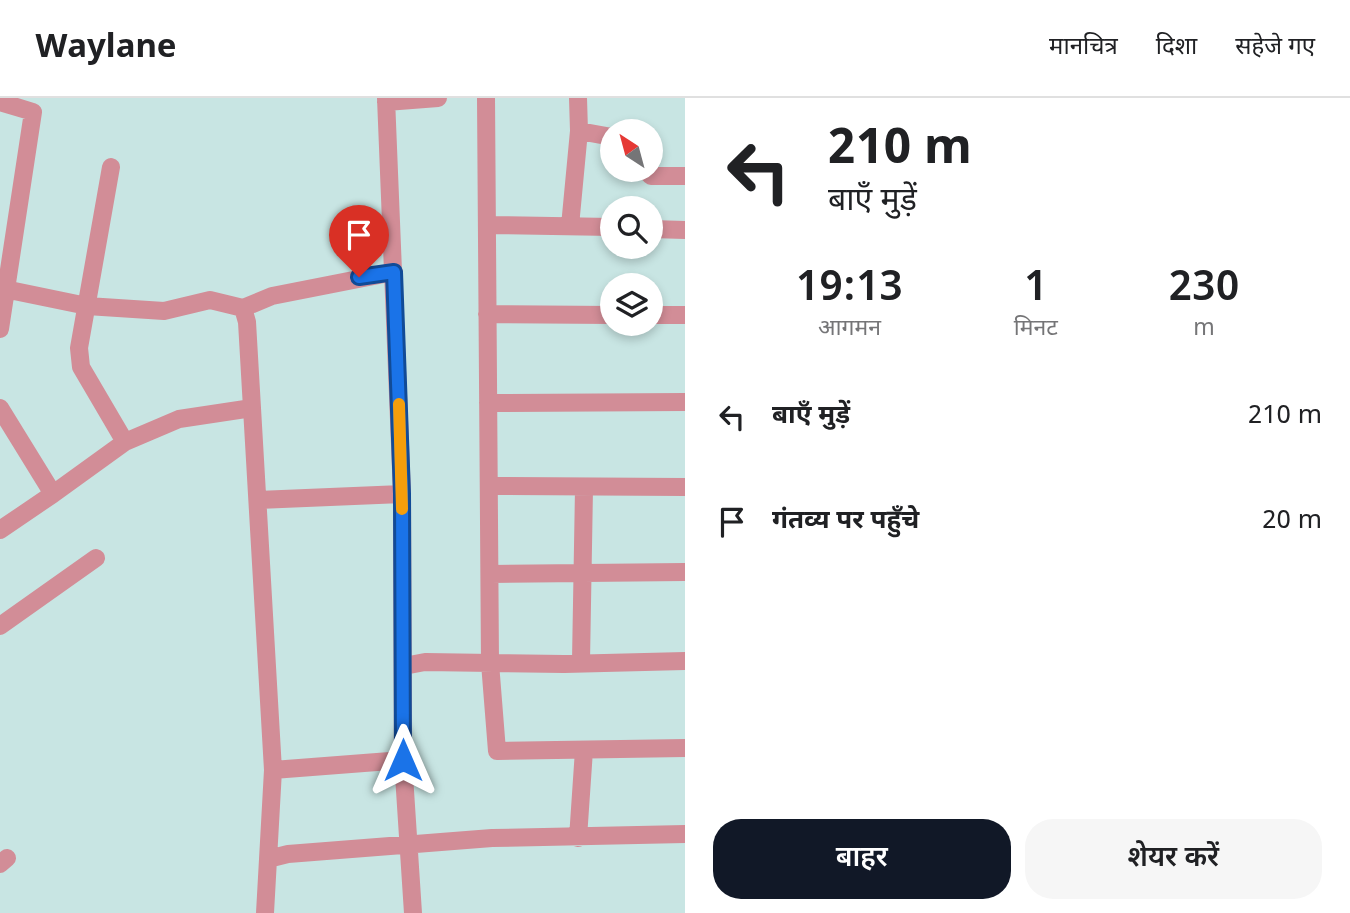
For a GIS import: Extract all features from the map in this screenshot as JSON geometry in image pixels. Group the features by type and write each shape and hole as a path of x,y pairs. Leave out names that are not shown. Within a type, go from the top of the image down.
{"street":[{"path":"413,913 403,760 402,494 386,100 438,98"},
{"path":"486,98 490,663 497,751 685,748"},
{"path":"570,226 579,131 578,98"},
{"path":"0,102 33,112 3,289 0,329"},
{"path":"579,131 600,135"},
{"path":"111,167 79,348 81,367 125,442"},
{"path":"663,177 685,176"},
{"path":"487,225 600,227"},
{"path":"663,229 685,230"},
{"path":"3,289 87,306 164,312 210,300 243,307 272,296 394,272"},
{"path":"243,307 247,322 273,770 265,913"},
{"path":"487,314 600,315"},
{"path":"663,315 685,315"},
{"path":"488,403 685,402"},
{"path":"0,408 53,494"},
{"path":"0,530 125,442 178,419 252,408"},
{"path":"490,486 584,489 685,487"},
{"path":"581,661 584,489"},
{"path":"258,500 402,494"},
{"path":"0,625 96,558"},
{"path":"491,574 685,572"},
{"path":"404,666 425,662 564,664 581,661 685,661"},
{"path":"578,838 584,750"},
{"path":"273,770 403,760"},
{"path":"268,859 288,854 492,838 685,834"}],"slow traffic":[{"path":"399,404 402,509"}],"route":[{"path":"359,277 394,272 402,494 403,760"}]}
